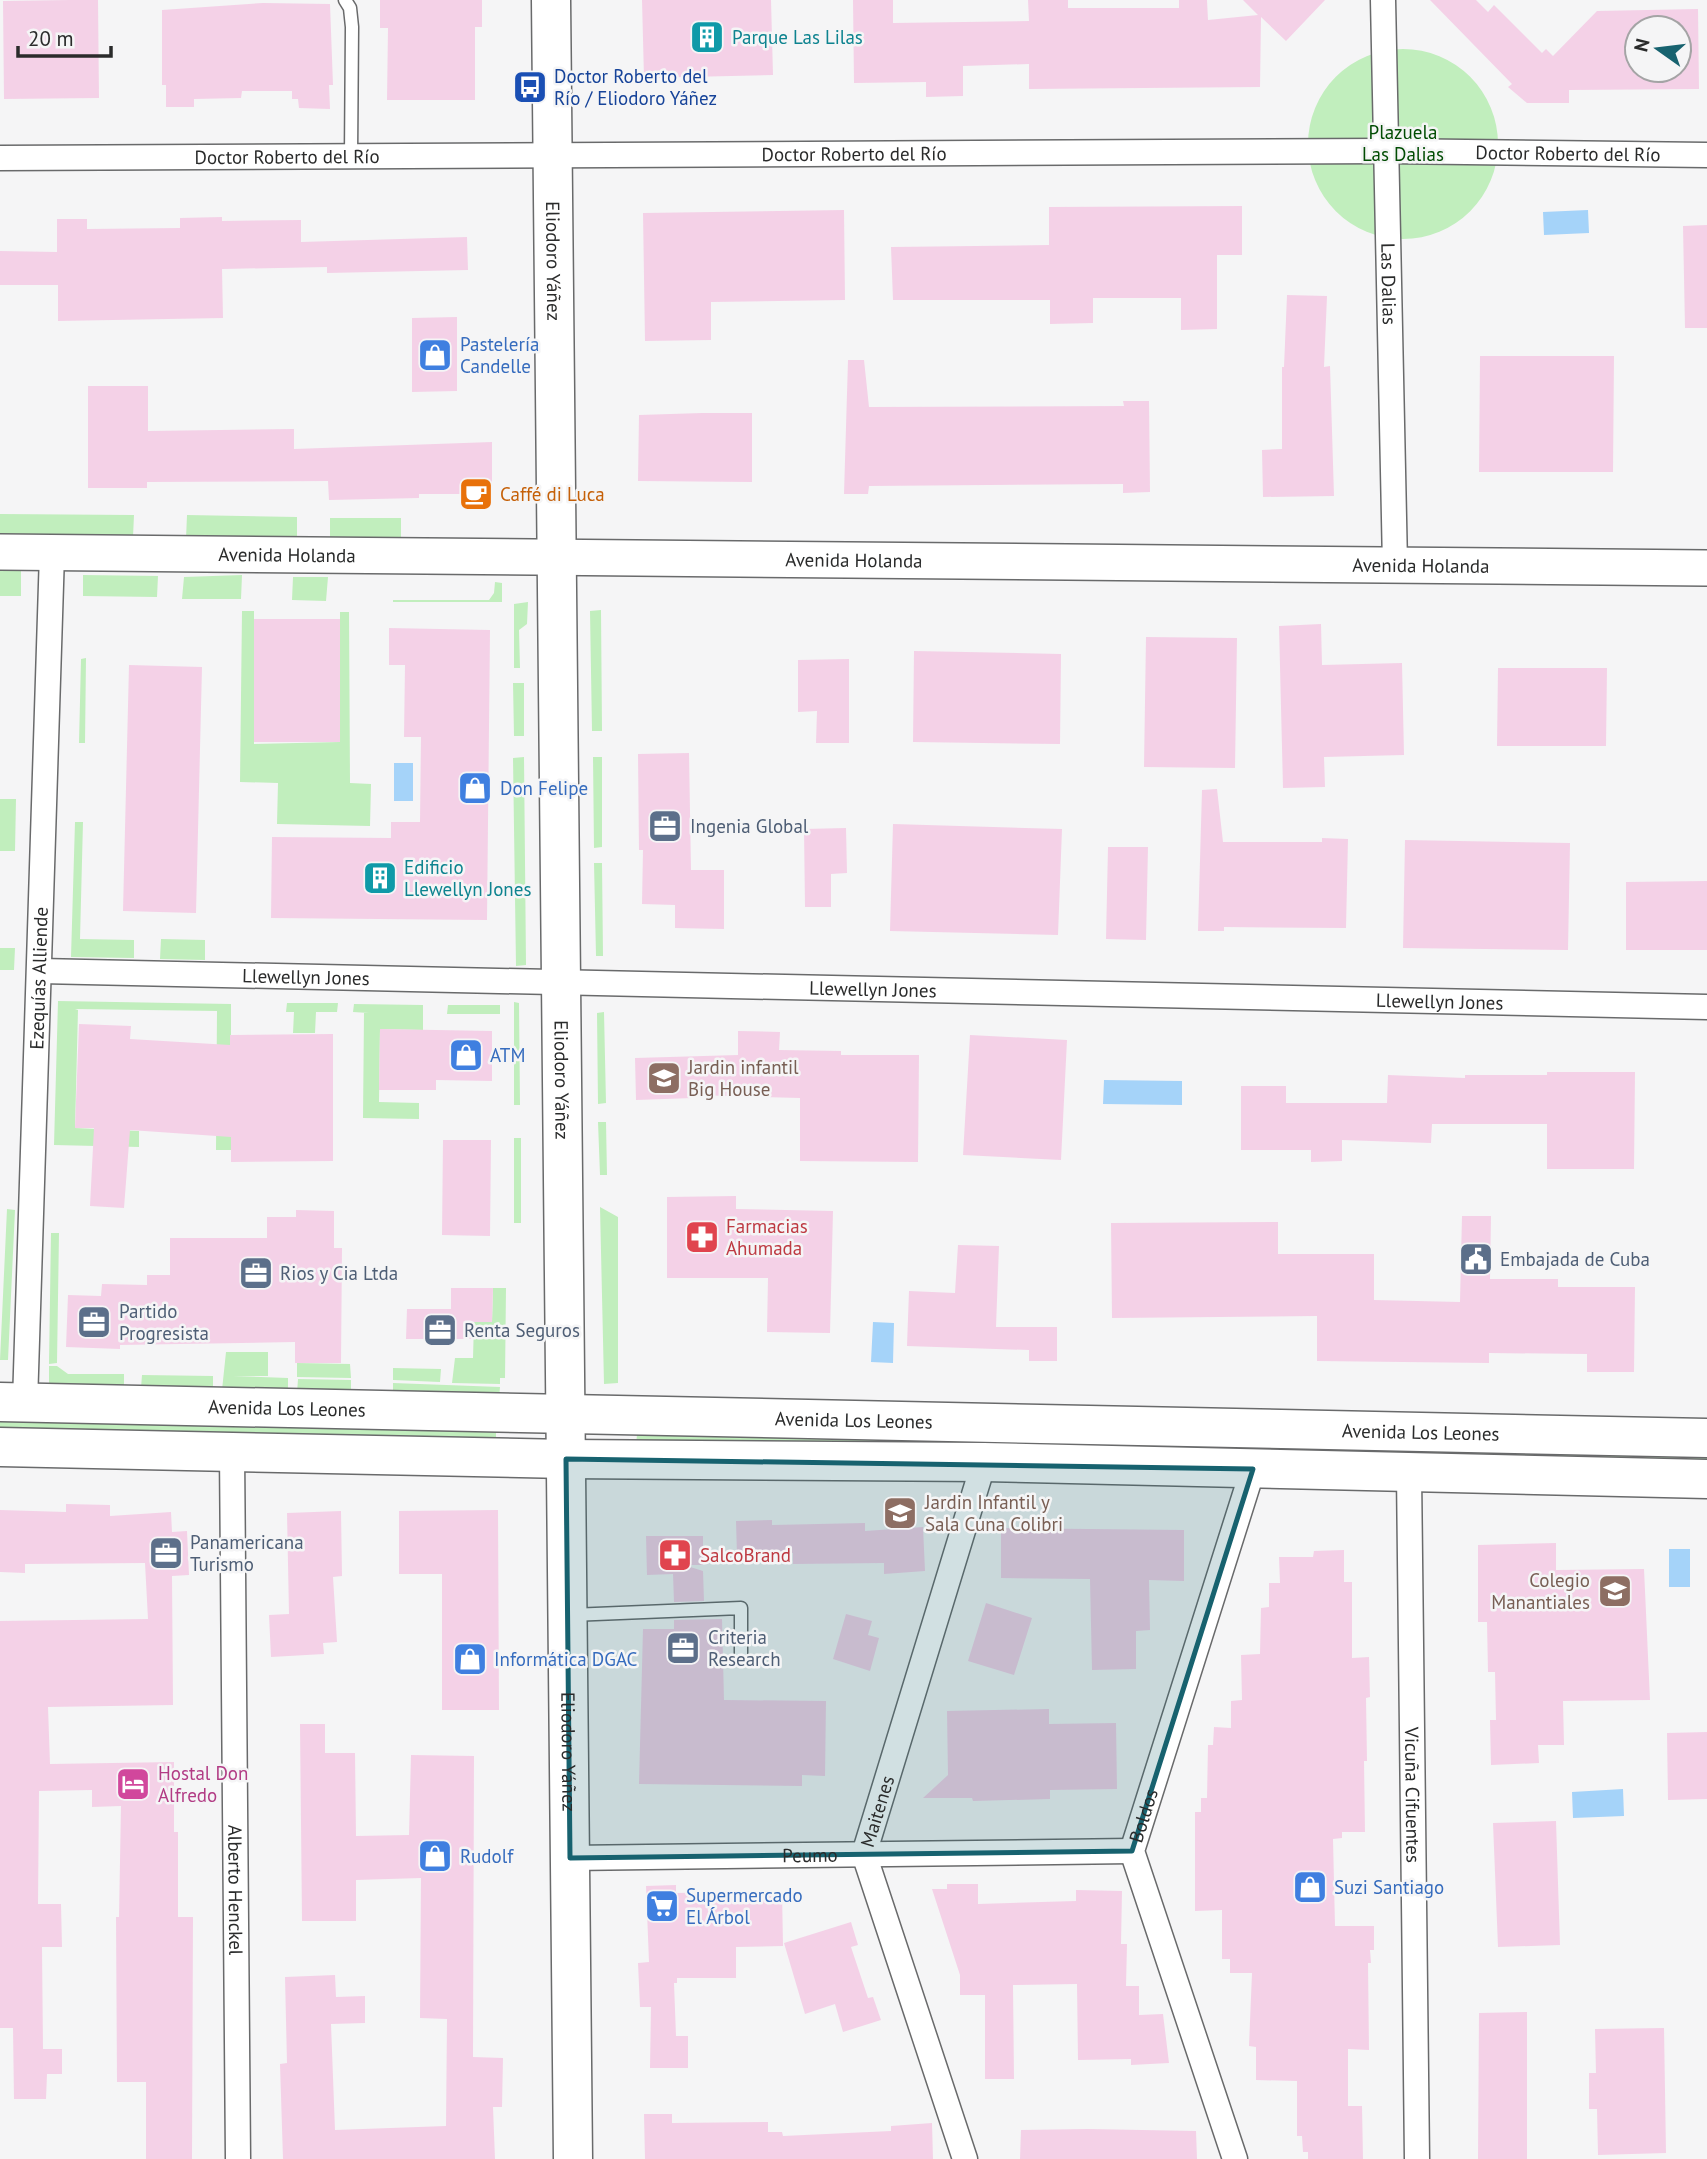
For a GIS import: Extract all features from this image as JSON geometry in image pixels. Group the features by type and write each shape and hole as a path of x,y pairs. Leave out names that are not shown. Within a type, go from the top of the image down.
{"main road":[{"name":"Eliodoro Yáñez","path":"551,0 573,2159"},
{"name":"Avenida Los Leones","path":"12,1403 565,1417 1276,1427 1707,1438"},
{"path":"0,1447 566,1459 984,1462 1707,1479"}],"street":[{"name":"Las Dalias","path":"1383,0 1395,565"},
{"name":"Doctor Roberto del Río","path":"0,159 1386,151 1707,155"},
{"name":"Avenida Holanda","path":"0,552 1707,568"},
{"name":"Ezequías Alliende","path":"12,1403 40,971 51,553"},
{"name":"Llewellyn Jones","path":"40,971 1707,1007"},
{"name":"Alberto Henckel","path":"232,1452 238,2159"},
{"name":"Maitenes","path":"965,2159 864,1854 984,1462"},
{"name":"Boldos","path":"1235,2159 1132,1851 1253,1469"},
{"name":"Vicuña Cifuentes","path":"1409,1473 1417,2159"},
{"name":"Peumo","path":"570,1858 1132,1851"}],"lane":[{"path":"345,0 350,8 352,27 351,156"},
{"path":"567,1615 741,1608 741,1657"}],"highlighted area":[{"path":"566,1459 1253,1469 1132,1851 570,1858"}],"green space":[{"name":"Plazuela Las Dalias","path":"1403,49 1439,57 1456,65 1470,77 1482,91 1490,108 1498,144 1490,180 1482,197 1470,211 1456,223 1439,231 1403,239 1367,231 1350,223 1336,211 1324,197 1316,180 1308,144 1316,108 1324,91 1336,77 1350,65 1367,57"},
{"path":"0,514 134,515 133,537 0,535"},
{"path":"187,515 297,517 297,540 186,539"},
{"path":"330,518 401,518 401,540 330,540"},
{"path":"21,565 21,596 0,596 0,566"},
{"path":"83,575 158,576 157,597 83,596"},
{"path":"242,575 241,599 182,599 184,577"},
{"path":"293,577 328,577 326,601 292,600"},
{"path":"495,582 502,583 502,602 393,602 489,600 494,593"},
{"path":"528,602 527,624 519,630 520,668 514,668 514,604"},
{"path":"601,610 602,731 592,731 590,611"},
{"path":"242,611 254,611 254,744 340,742 340,612 349,612 350,783 371,784 370,826 277,824 278,783 240,782"},
{"path":"86,658 85,743 79,743 81,659"},
{"path":"513,683 524,683 524,736 514,736"},
{"path":"524,757 526,965 516,966 513,758"},
{"path":"593,757 602,757 602,847 594,848"},
{"path":"0,799 16,799 15,851 0,851"},
{"path":"75,822 83,822 80,939 134,940 134,958 71,957"},
{"path":"594,863 602,863 603,956 596,956"},
{"path":"161,939 205,940 205,960 160,959"},
{"path":"0,948 15,948 14,970 0,970"},
{"path":"58,1001 231,1004 231,1150 216,1150 217,1011 75,1009 78,1010 75,1128 139,1131 139,1147 54,1145"},
{"path":"514,1002 519,1003 520,1105 514,1105"},
{"path":"287,1003 338,1003 337,1012 316,1012 315,1033 293,1033 294,1012 286,1012"},
{"path":"354,1004 423,1005 423,1030 380,1029 379,1102 419,1103 419,1119 363,1118 364,1013 369,1013 353,1012"},
{"path":"448,1005 500,1005 500,1014 447,1014"},
{"path":"604,1012 606,1103 598,1104 597,1013"},
{"path":"598,1122 606,1122 607,1175 600,1175"},
{"path":"514,1138 521,1138 521,1223 514,1223"},
{"path":"600,1207 618,1217 618,1383 604,1384"},
{"path":"7,1209 15,1210 8,1360 0,1360"},
{"path":"51,1233 59,1233 57,1363 49,1364"},
{"path":"493,1288 506,1288 505,1378 500,1378 500,1384 452,1383 455,1358 473,1358 474,1322 492,1322"},
{"path":"226,1352 268,1352 268,1376 233,1376 288,1378 288,1392 222,1390"},
{"path":"297,1363 350,1364 351,1378 297,1377"},
{"path":"49,1366 57,1366 68,1374 124,1374 124,1388 49,1387"},
{"path":"393,1368 441,1369 440,1382 393,1380"},
{"path":"142,1375 213,1376 213,1390 141,1388"},
{"path":"298,1379 351,1380 351,1394 297,1393"},
{"path":"393,1383 500,1387 499,1398 393,1395"},
{"path":"0,1418 496,1432 496,1443 0,1429"},
{"path":"637,1435 1707,1454 1707,1465 636,1444"}],"water":[{"path":"1588,210 1589,233 1544,235 1543,212"},
{"path":"394,763 413,763 413,801 394,801"},
{"path":"1104,1080 1182,1081 1182,1105 1103,1104"},
{"path":"873,1322 894,1323 893,1363 871,1362"},
{"path":"1669,1549 1690,1549 1690,1587 1669,1587"},
{"path":"1623,1789 1624,1816 1573,1818 1572,1792"}],"building":[{"path":"98,0 99,98 4,99 3,1"},
{"path":"380,0 482,0 482,27 475,27 475,100 387,100 388,28 380,28"},
{"name":"Parque Las Lilas","path":"642,0 771,0 773,75 644,78"},
{"path":"853,0 893,0 893,23 1029,21 1028,0 1068,0 1068,8 1179,8 1179,0 1207,0 1208,20 1258,15 1243,0 1325,0 1286,41 1261,17 1260,87 1029,89 1029,64 963,66 963,96 926,97 926,82 854,83"},
{"path":"1430,0 1476,0 1488,12 1494,5 1542,53 1546,49 1553,56 1597,11 1698,9 1699,89 1569,90 1569,103 1527,103 1508,87 1512,84"},
{"path":"263,3 330,4 333,85 329,85 330,109 299,108 298,99 292,99 292,91 242,91 241,98 194,99 194,107 166,107 166,85 162,85 162,10"},
{"path":"1242,206 1242,255 1217,255 1217,329 1181,330 1181,298 1093,298 1093,323 1050,324 1050,300 893,300 891,247 1049,245 1049,207"},
{"path":"844,210 845,300 711,302 711,340 645,341 643,213"},
{"path":"222,217 222,221 301,220 301,242 467,237 468,270 327,273 327,267 222,269 223,318 58,321 58,285 0,285 0,251 57,252 57,219 87,219 87,229 180,228 180,218"},
{"path":"1707,225 1707,328 1685,328 1683,226"},
{"path":"1287,295 1327,296 1324,367 1330,366 1334,496 1263,497 1262,450 1282,449 1282,367"},
{"name":"Pastelería Candelle","path":"457,317 457,391 412,392 412,318"},
{"path":"1480,356 1614,356 1613,472 1479,472"},
{"path":"848,360 864,360 869,407 1124,406 1123,401 1149,401 1150,492 1123,493 1123,484 869,486 868,494 844,494"},
{"path":"88,386 148,386 148,431 294,429 294,449 492,442 492,494 419,494 419,498 329,500 328,481 147,482 147,488 88,488"},
{"path":"752,413 752,482 638,481 639,415"},
{"path":"254,619 340,619 340,742 254,742"},
{"path":"1321,624 1322,665 1402,663 1404,755 1324,757 1325,787 1283,788 1279,626"},
{"name":"Edificio Llewellyn Jones","path":"389,628 490,630 487,920 271,918 272,837 391,838 391,822 420,822 421,737 404,737 405,665 389,665"},
{"path":"1146,637 1237,638 1235,768 1144,767"},
{"path":"914,651 1061,654 1060,744 913,742"},
{"path":"849,659 849,743 816,743 817,711 798,712 798,660"},
{"path":"129,665 202,667 196,913 123,911"},
{"path":"1498,668 1607,668 1606,746 1497,746"},
{"path":"689,753 691,870 724,870 724,929 675,928 675,905 642,904 643,850 639,850 638,754"},
{"path":"1217,789 1223,842 1322,842 1322,838 1348,839 1346,928 1224,927 1224,931 1198,931 1202,790"},
{"path":"893,824 1062,829 1058,935 890,931"},
{"path":"846,828 847,873 831,874 831,907 805,907 804,829"},
{"path":"1405,840 1570,843 1568,950 1403,948"},
{"path":"1108,847 1148,847 1146,940 1106,939"},
{"path":"1707,881 1707,950 1626,950 1626,882"},
{"path":"79,1024 131,1026 130,1039 230,1045 230,1035 333,1034 333,1161 231,1162 231,1137 130,1130 124,1208 90,1206 94,1128 75,1128"},
{"path":"380,1029 492,1031 492,1081 436,1080 436,1090 379,1090"},
{"path":"738,1031 780,1032 779,1050 841,1051 841,1055 919,1055 918,1162 800,1161 800,1098 693,1095 693,1098 636,1100 635,1058 738,1055"},
{"path":"970,1035 1067,1040 1061,1160 963,1155"},
{"path":"1547,1072 1635,1072 1634,1169 1547,1169 1547,1124 1432,1124 1431,1143 1342,1140 1342,1161 1311,1162 1311,1150 1241,1150 1241,1086 1286,1086 1286,1103 1387,1103 1388,1075 1465,1078 1465,1075 1547,1075"},
{"path":"443,1140 491,1140 490,1236 442,1235"},
{"path":"736,1196 736,1209 833,1211 830,1333 767,1332 768,1278 667,1278 667,1197"},
{"path":"296,1210 334,1211 334,1248 342,1248 341,1363 295,1363 295,1342 120,1345 120,1349 66,1347 68,1295 101,1296 102,1284 147,1285 147,1275 170,1275 170,1238 267,1238 267,1217 296,1217"},
{"path":"1462,1216 1491,1216 1490,1279 1558,1279 1558,1287 1635,1287 1634,1372 1587,1372 1587,1354 1489,1353 1489,1363 1317,1361 1317,1316 1112,1318 1111,1223 1278,1222 1278,1254 1374,1254 1374,1300 1460,1302"},
{"path":"958,1245 999,1246 996,1327 1057,1327 1057,1361 1029,1361 1029,1350 907,1346 909,1291 955,1293"},
{"name":"Renta Seguros","path":"451,1288 493,1288 492,1322 473,1322 473,1339 406,1339 407,1309 451,1309"},
{"path":"66,1504 110,1505 110,1516 171,1512 172,1532 187,1531 189,1575 172,1576 173,1705 48,1707 50,1764 174,1762 174,1832 178,1832 178,1917 193,1917 192,2159 146,2159 146,2082 117,2082 116,1917 119,1917 121,1806 92,1807 92,1790 39,1791 38,1904 61,1904 62,1947 42,1947 43,2049 62,2049 62,2074 47,2074 46,2099 14,2099 13,2028 0,2028 0,1621 148,1619 145,1563 25,1564 25,1573 0,1572 0,1510 66,1512"},
{"path":"498,1510 499,1710 442,1710 442,1574 399,1574 399,1511"},
{"path":"341,1511 342,1576 333,1577 337,1642 323,1643 324,1654 271,1657 269,1615 289,1614 287,1513"},
{"path":"772,1520 772,1525 865,1523 865,1531 923,1527 925,1571 884,1574 884,1563 793,1564 793,1553 737,1555 736,1521"},
{"path":"1001,1528 1184,1530 1184,1581 1149,1580 1150,1630 1136,1631 1136,1669 1092,1670 1090,1579 1001,1578"},
{"name":"SalcoBrand","path":"646,1536 703,1536 703,1565 684,1565 703,1571 704,1601 674,1602 673,1574 647,1575"},
{"path":"1556,1543 1556,1570 1644,1569 1650,1700 1563,1701 1564,1745 1538,1745 1539,1763 1491,1765 1490,1720 1496,1720 1495,1672 1488,1672 1487,1622 1478,1622 1478,1545"},
{"path":"1344,1550 1344,1582 1352,1582 1352,1658 1369,1657 1370,1697 1366,1698 1367,1761 1364,1761 1365,1832 1342,1832 1342,1838 1333,1839 1335,1926 1374,1926 1374,1950 1370,1950 1371,1963 1368,1963 1369,2050 1348,2049 1348,2106 1362,2106 1363,2159 1308,2159 1308,2152 1303,2152 1302,2136 1297,2136 1297,2081 1256,2080 1256,2047 1249,2046 1252,1973 1230,1973 1230,1959 1222,1959 1222,1910 1195,1911 1195,1812 1201,1812 1201,1798 1207,1798 1208,1745 1213,1745 1214,1727 1231,1728 1231,1701 1242,1700 1241,1655 1260,1654 1261,1608 1269,1607 1269,1583 1280,1583 1279,1557 1313,1557 1314,1551"},
{"path":"986,1603 1032,1618 1014,1675 968,1661"},
{"path":"846,1614 872,1621 868,1635 879,1638 870,1671 833,1659"},
{"path":"722,1619 724,1700 826,1701 825,1776 802,1775 802,1786 639,1784 643,1629 674,1629 674,1620"},
{"path":"1049,1709 1049,1724 1116,1723 1117,1789 1050,1790 1050,1799 973,1801 972,1798 923,1798 948,1775 947,1711"},
{"path":"300,1724 325,1724 325,1753 355,1753 356,1836 409,1835 411,1755 474,1756 473,2057 503,2058 502,2107 493,2107 495,2159 283,2159 280,2064 287,2063 285,1977 335,1975 336,1997 365,1996 365,2023 331,2024 335,2130 446,2126 447,2019 420,2018 421,1878 356,1880 356,1921 302,1921"},
{"path":"1707,1732 1707,1799 1668,1800 1667,1733"},
{"path":"1556,1821 1560,1945 1498,1947 1493,1823"},
{"path":"947,1884 978,1884 978,1904 1076,1901 1076,1890 1122,1891 1121,1944 1127,1944 1126,1986 1139,1986 1139,2015 1163,2014 1169,2063 1131,2065 1131,2059 1078,2060 1077,1984 1013,1985 1014,2079 985,2079 985,1995 960,1995 960,1975 932,1889 947,1889"},
{"path":"676,1885 676,1893 782,1891 783,1946 736,1947 736,1978 677,1978 677,1983 674,1983 676,2036 688,2036 688,2068 650,2068 651,2007 640,2007 638,1963 649,1962 646,1886"},
{"path":"851,1922 858,1945 851,1947 868,1998 873,1997 881,2020 843,2032 835,2004 805,2014 784,1943"},
{"path":"1527,2012 1527,2159 1478,2159 1479,2013"},
{"path":"1664,2028 1666,2153 1598,2155 1597,2109 1589,2109 1589,2073 1596,2073 1595,2029"},
{"path":"644,2114 672,2114 672,2123 768,2122 768,2132 782,2132 783,2136 891,2131 891,2126 932,2123 933,2159 645,2159"},
{"path":"1021,2130 1196,2131 1197,2159 1020,2159"}],"place":[{"name":"Parque Las Lilas","path":"707,37"},
{"name":"Doctor Roberto del Río / Eliodoro Yáñez","path":"530,87"},
{"name":"Pastelería Candelle","path":"435,355"},
{"name":"Caffé di Luca","path":"476,494"},
{"name":"Don Felipe","path":"475,788"},
{"name":"Ingenia Global","path":"665,826"},
{"name":"Edificio Llewellyn Jones","path":"380,878"},
{"name":"ATM","path":"466,1055"},
{"name":"Jardin infantil Big House","path":"664,1078"},
{"name":"Farmacias Ahumada","path":"702,1237"},
{"name":"Embajada de Cuba","path":"1476,1259"},
{"name":"Rios y Cia Ltda","path":"256,1273"},
{"name":"Partido Progresista","path":"94,1322"},
{"name":"Renta Seguros","path":"440,1330"},
{"name":"Jardin Infantil y Sala Cuna Colibri","path":"900,1513"},
{"name":"Panamericana Turismo","path":"166,1553"},
{"name":"SalcoBrand","path":"675,1555"},
{"name":"Colegio Manantiales","path":"1615,1591"},
{"name":"Criteria Research","path":"683,1648"},
{"name":"Informática DGAC","path":"470,1659"},
{"name":"Hostal Don Alfredo","path":"133,1784"},
{"name":"Rudolf","path":"435,1856"},
{"name":"Suzi Santiago","path":"1310,1887"},
{"name":"Supermercado El Árbol","path":"662,1906"}]}
